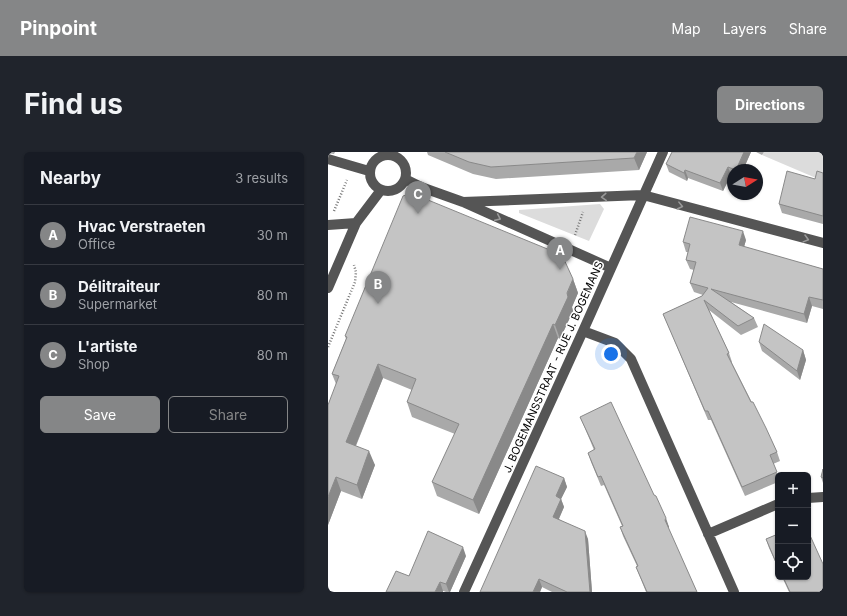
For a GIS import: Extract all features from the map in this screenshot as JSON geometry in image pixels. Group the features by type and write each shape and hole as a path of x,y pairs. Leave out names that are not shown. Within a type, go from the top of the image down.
{"street":[{"name":"J. BOGEMANSSTRAAT - RUE J. BOGEMANS","path":"464,592 663,152"},
{"path":"394,153 405,166 405,179 398,188 387,192 376,187 372,182 369,172 375,160 385,155 394,153"},
{"path":"328,159 369,172"},
{"path":"405,179 421,187 463,202 611,268"},
{"path":"328,288 356,223 381,190"},
{"path":"463,202 643,196 823,243"},
{"path":"330,222 356,223"},
{"path":"583,331 615,344 631,359 734,592"},
{"path":"811,498 823,496"},
{"path":"708,534 775,505"}],"path":[{"path":"330,222 352,166"},
{"path":"569,249 585,206 585,198"},
{"path":"328,347 355,282 356,272 354,262"}],"shaded area":[{"path":"764,152 823,152 823,181 762,155"},
{"path":"600,204 604,209 589,241 519,213 519,210"}],"building":[{"path":"445,152 637,152 634,158 491,167 469,162"},
{"path":"672,152 744,152 739,164 727,164 727,169 720,183 685,170 684,173 666,164"},
{"path":"787,171 815,179 817,171 823,173 823,216 779,204"},
{"path":"411,193 562,255 573,279 567,293 568,297 555,325 553,324 473,500 432,482 459,424 407,402 416,379 378,364 346,442 369,451 357,485 336,477 328,497 328,405 339,376 332,374 347,337 345,336 403,196"},
{"path":"690,217 743,231 739,245 823,269 823,300 809,297 804,314 711,289 754,318 738,326 704,300 729,353 727,354 751,402 753,402 777,452 770,455 777,472 742,487 708,411 705,411 663,314 702,296 708,288 690,283 696,262 686,260 690,244 683,242"},
{"path":"764,324 803,350 797,371 759,342"},
{"path":"611,402 666,518 665,520 697,592 647,592 636,567 638,566 620,527 623,526 601,476 598,477 588,453 595,449 580,417"},
{"path":"536,466 564,478 556,496 561,499 553,517 585,531 590,592 567,592 539,579 533,592 480,592"},
{"path":"428,531 463,547 446,584 440,582 435,592 386,592 396,571 409,576"},
{"path":"775,535 775,560 766,539"},
{"path":"811,538 823,564 823,592 790,592 784,580 811,580"}],"place":[{"name":"L'artiste","path":"418,214"},
{"name":"Hvac Verstraeten","path":"560,270"},
{"name":"Délitraiteur","path":"378,304"}]}
